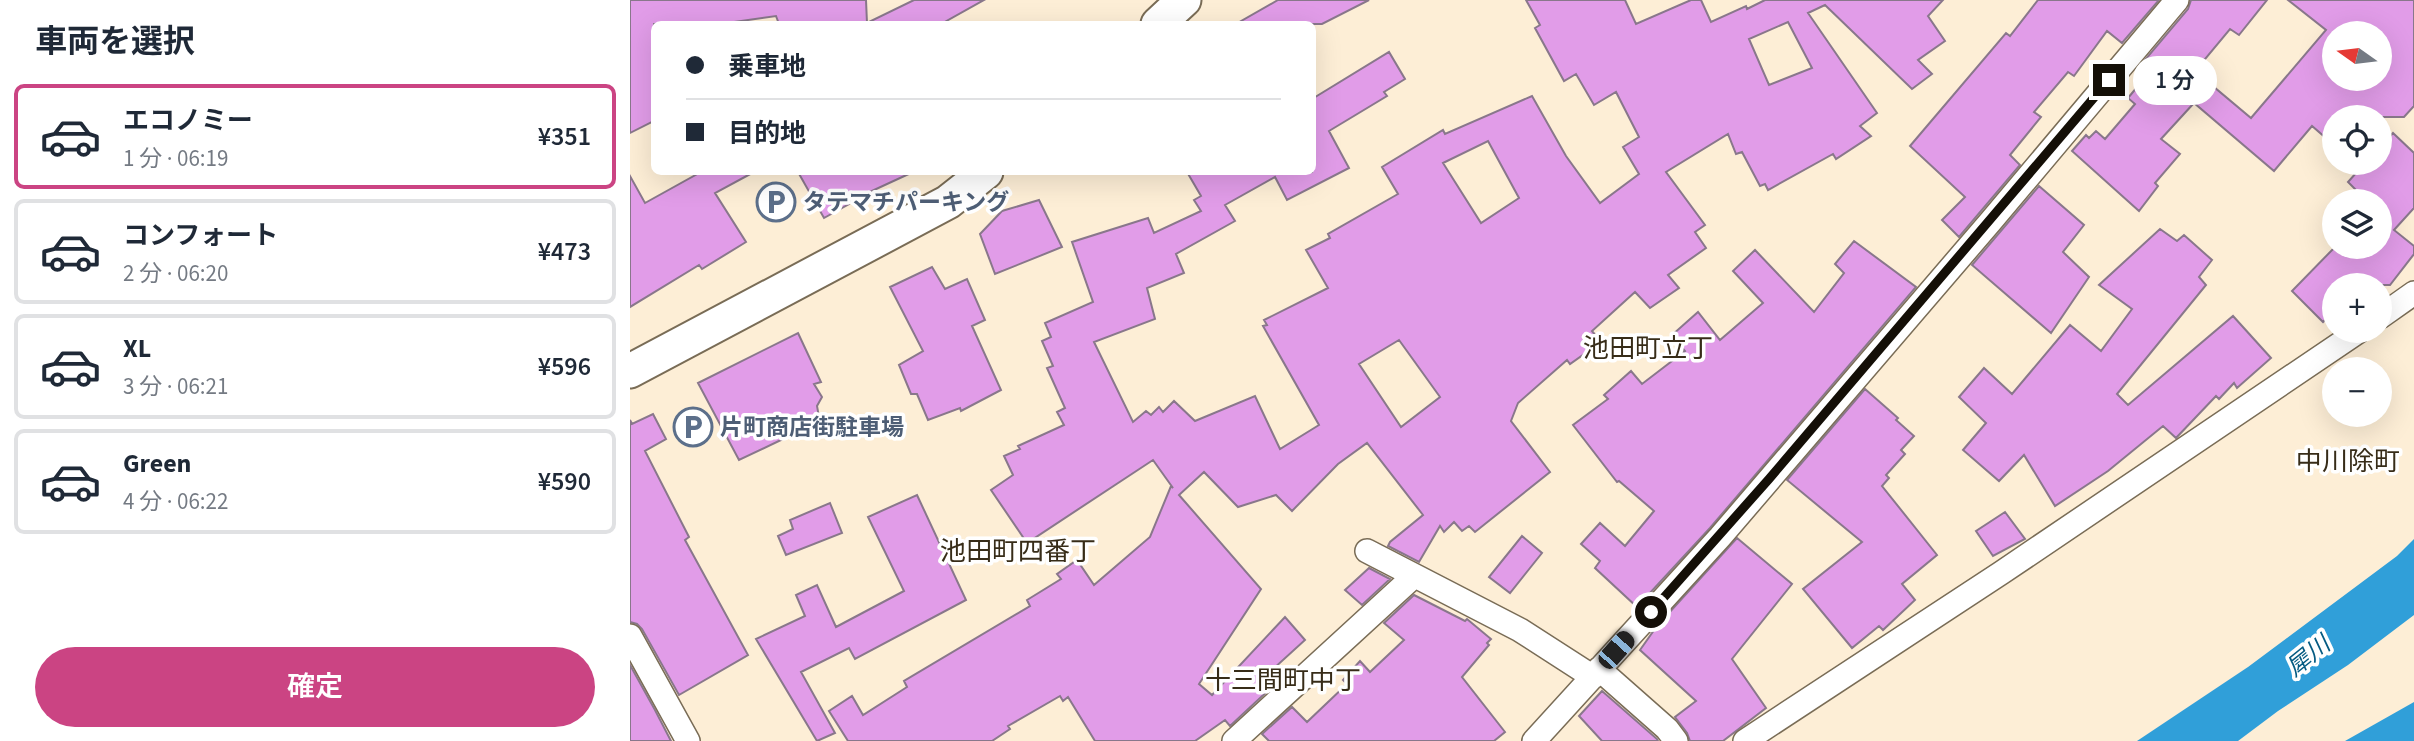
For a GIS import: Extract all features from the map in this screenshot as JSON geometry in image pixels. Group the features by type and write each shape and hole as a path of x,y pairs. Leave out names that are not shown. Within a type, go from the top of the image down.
{"street":[{"path":"1160,21 1184,0"},
{"path":"1534,741 1720,537 2177,0"},
{"path":"630,371 948,202 982,175"},
{"path":"2392,309 2414,293"},
{"path":"1745,741 2001,573 2341,343"},
{"path":"1367,551 1520,630 1596,673 1667,729 1676,741"},
{"path":"1234,741 1413,577"},
{"path":"630,636 688,741"}],"water":[{"name":"犀川","path":"2414,539 2414,615 2348,665 2238,741 2137,741 2248,667 2397,556"},
{"path":"2414,702 2414,741 2345,741"}],"building":[{"path":"630,0 866,0 867,21 778,21 776,16 741,21 651,21 651,122 630,133"},
{"path":"914,0 984,0 946,21 871,21"},
{"path":"1278,0 1369,0 1322,24 1316,24 1316,21 1241,21"},
{"path":"1526,0 1625,0 1636,24 1691,0 1701,0 1711,22 1765,0 1943,0 1928,16 1945,41 1918,60 1932,74 1912,89 1825,5 1808,13 1877,113 1860,126 1871,136 1836,159 1833,154 1768,190 1765,184 1760,186 1742,152 1736,154 1728,134 1666,172 1705,225 1695,232 1706,248 1668,275 1679,288 1650,308 1635,292 1592,331 1601,342 1570,364 1567,360 1518,403 1511,421 1550,472 1475,532 1469,526 1462,531 1454,522 1444,532 1440,526 1419,562 1388,546 1423,515 1367,443 1338,464 1292,511 1276,495 1238,507 1204,472 1179,495 1261,589 1199,684 1212,695 1285,617 1305,640 1272,670 1277,675 1270,682 1273,686 1230,726 1225,720 1195,741 1095,741 1068,697 1063,701 1060,696 1008,726 1010,729 992,741 848,741 829,711 852,696 863,715 907,687 904,681 1030,606 1027,600 1061,579 1057,574 1077,560 1094,585 1150,537 1171,486 1173,488 1153,460 1027,543 991,490 1013,475 1004,456 1020,449 1018,446 1064,425 1057,412 1065,408 1047,368 1053,366 1042,341 1051,337 1045,323 1093,302 1072,242 1148,218 1154,233 1201,211 1194,200 1201,196 1189,175 1316,175 1316,97 1389,52 1405,79 1384,92 1387,96 1329,131 1349,168 1287,200 1275,177 1225,205 1235,221 1176,254 1184,273 1147,288 1155,319 1094,342 1133,422 1146,411 1151,415 1159,407 1163,412 1174,401 1195,421 1255,396 1280,449 1319,425 1263,326 1267,325 1264,320 1328,288 1306,250 1330,238 1328,234 1398,194 1382,167 1443,130 1445,134 1532,96 1566,156 1600,203 1639,174 1623,147 1639,137 1616,92 1594,105 1576,74 1564,81 1535,28 1540,25","holes":["1788,22 1812,68 1769,85 1749,39","1488,141 1519,198 1481,223 1443,163","1399,340 1440,397 1401,427 1359,364"]},
{"path":"2038,0 2159,0 2122,43 2107,31 2074,76 2068,72 2034,112 2041,117 2010,155 2020,165 1959,237 1942,220 1965,197 1910,146 2006,33 2010,36"},
{"path":"2191,0 2267,0 2239,35 2230,29 2195,71 2251,118 2322,35 2322,91 2392,91 2392,21 2322,21 2322,27 2288,0 2414,0 2414,106 2404,117 2392,117 2392,105 2322,105 2322,135 2312,126 2274,171 2194,103 2161,139 2180,154 2155,183 2158,186 2139,211 2072,151 2086,135 2089,138 2096,131 2105,139 2135,104 2128,98 2153,68 2144,61 2188,9"},
{"path":"2392,134 2414,153 2414,208 2394,230 2414,246 2414,254 2392,282 2392,273 2322,273 2322,321 2292,291 2323,259 2392,259 2392,189 2355,189 2348,182 2354,175 2392,175"},
{"path":"696,175 748,175 715,193 746,242 702,269 699,265 630,307 630,176 645,203"},
{"path":"800,175 906,175 848,202 849,204 824,218"},
{"path":"2039,186 2084,225 2063,252 2089,277 2051,333 1972,265"},
{"path":"1039,200 1062,247 995,274 980,234 1002,211"},
{"path":"2160,229 2177,241 2184,235 2212,260 2199,277 2206,285 2117,394 2128,405 2233,316 2271,358 2237,388 2234,383 2219,399 2216,396 2176,438 2163,426 2108,471 2055,506 2024,455 1999,481 1963,450 1986,423 1959,397 1984,368 2012,394 2070,325 2101,351 2132,309 2099,285"},
{"path":"1854,241 1916,287 1710,528 1637,607 1595,568 1600,561 1581,544 1600,523 1625,546 1654,511 1617,482 1573,425 1608,399 1604,395 1631,371 1642,384 1685,351 1672,335 1698,312 1720,340 1763,303 1733,271 1755,250 1814,312 1844,273 1835,264"},
{"path":"932,267 945,289 967,279 985,320 972,326 1001,390 961,411 960,408 928,420 917,394 911,394 899,365 923,351 890,287"},
{"path":"798,333 821,382 814,384 822,397 817,406 819,417 778,435 781,440 739,460 698,383"},
{"path":"1865,389 1914,436 1901,450 1905,454 1886,475 1889,478 1882,486 1937,555 1902,584 1915,600 1883,630 1879,626 1852,648 1803,589 1862,542 1787,480"},
{"path":"653,414 666,439 645,451 689,537 685,540 748,655 679,695 642,629 630,622 630,420 632,424"},
{"path":"917,495 966,600 855,659 849,648 801,672 835,733 817,741 756,639 805,616 796,595 817,585 836,627 904,591 868,517"},
{"path":"830,503 842,533 786,555 778,536 793,529 790,520"},
{"path":"2005,512 2025,539 1993,556 1976,531"},
{"path":"1522,536 1542,553 1510,593 1489,577"},
{"path":"1737,538 1792,584 1732,659 1766,708 1723,741 1690,741 1675,717 1696,701 1640,650 1657,626"},
{"path":"1369,568 1390,579 1362,605 1345,590"},
{"path":"1414,595 1465,621 1467,619 1491,639 1462,677 1505,732 1494,741 1269,741 1262,734 1292,707 1307,722 1347,684 1343,680 1360,661 1370,672 1404,640 1384,623"},
{"path":"630,665 655,710 671,741 630,741"},
{"path":"1602,691 1658,741 1602,741 1579,716"}],"place":[{"name":"タテマチパーキング","path":"776,202"},
{"name":"片町商店街駐車場","path":"693,427"}],"district":[{"name":"池田町立丁","path":"1648,348"},
{"name":"中川除町","path":"2348,461"},
{"name":"池田町四番丁","path":"1018,551"},
{"name":"十三間町中丁","path":"1283,680"}],"route":[{"path":"1651,612 1720,537 2109,80"}]}
